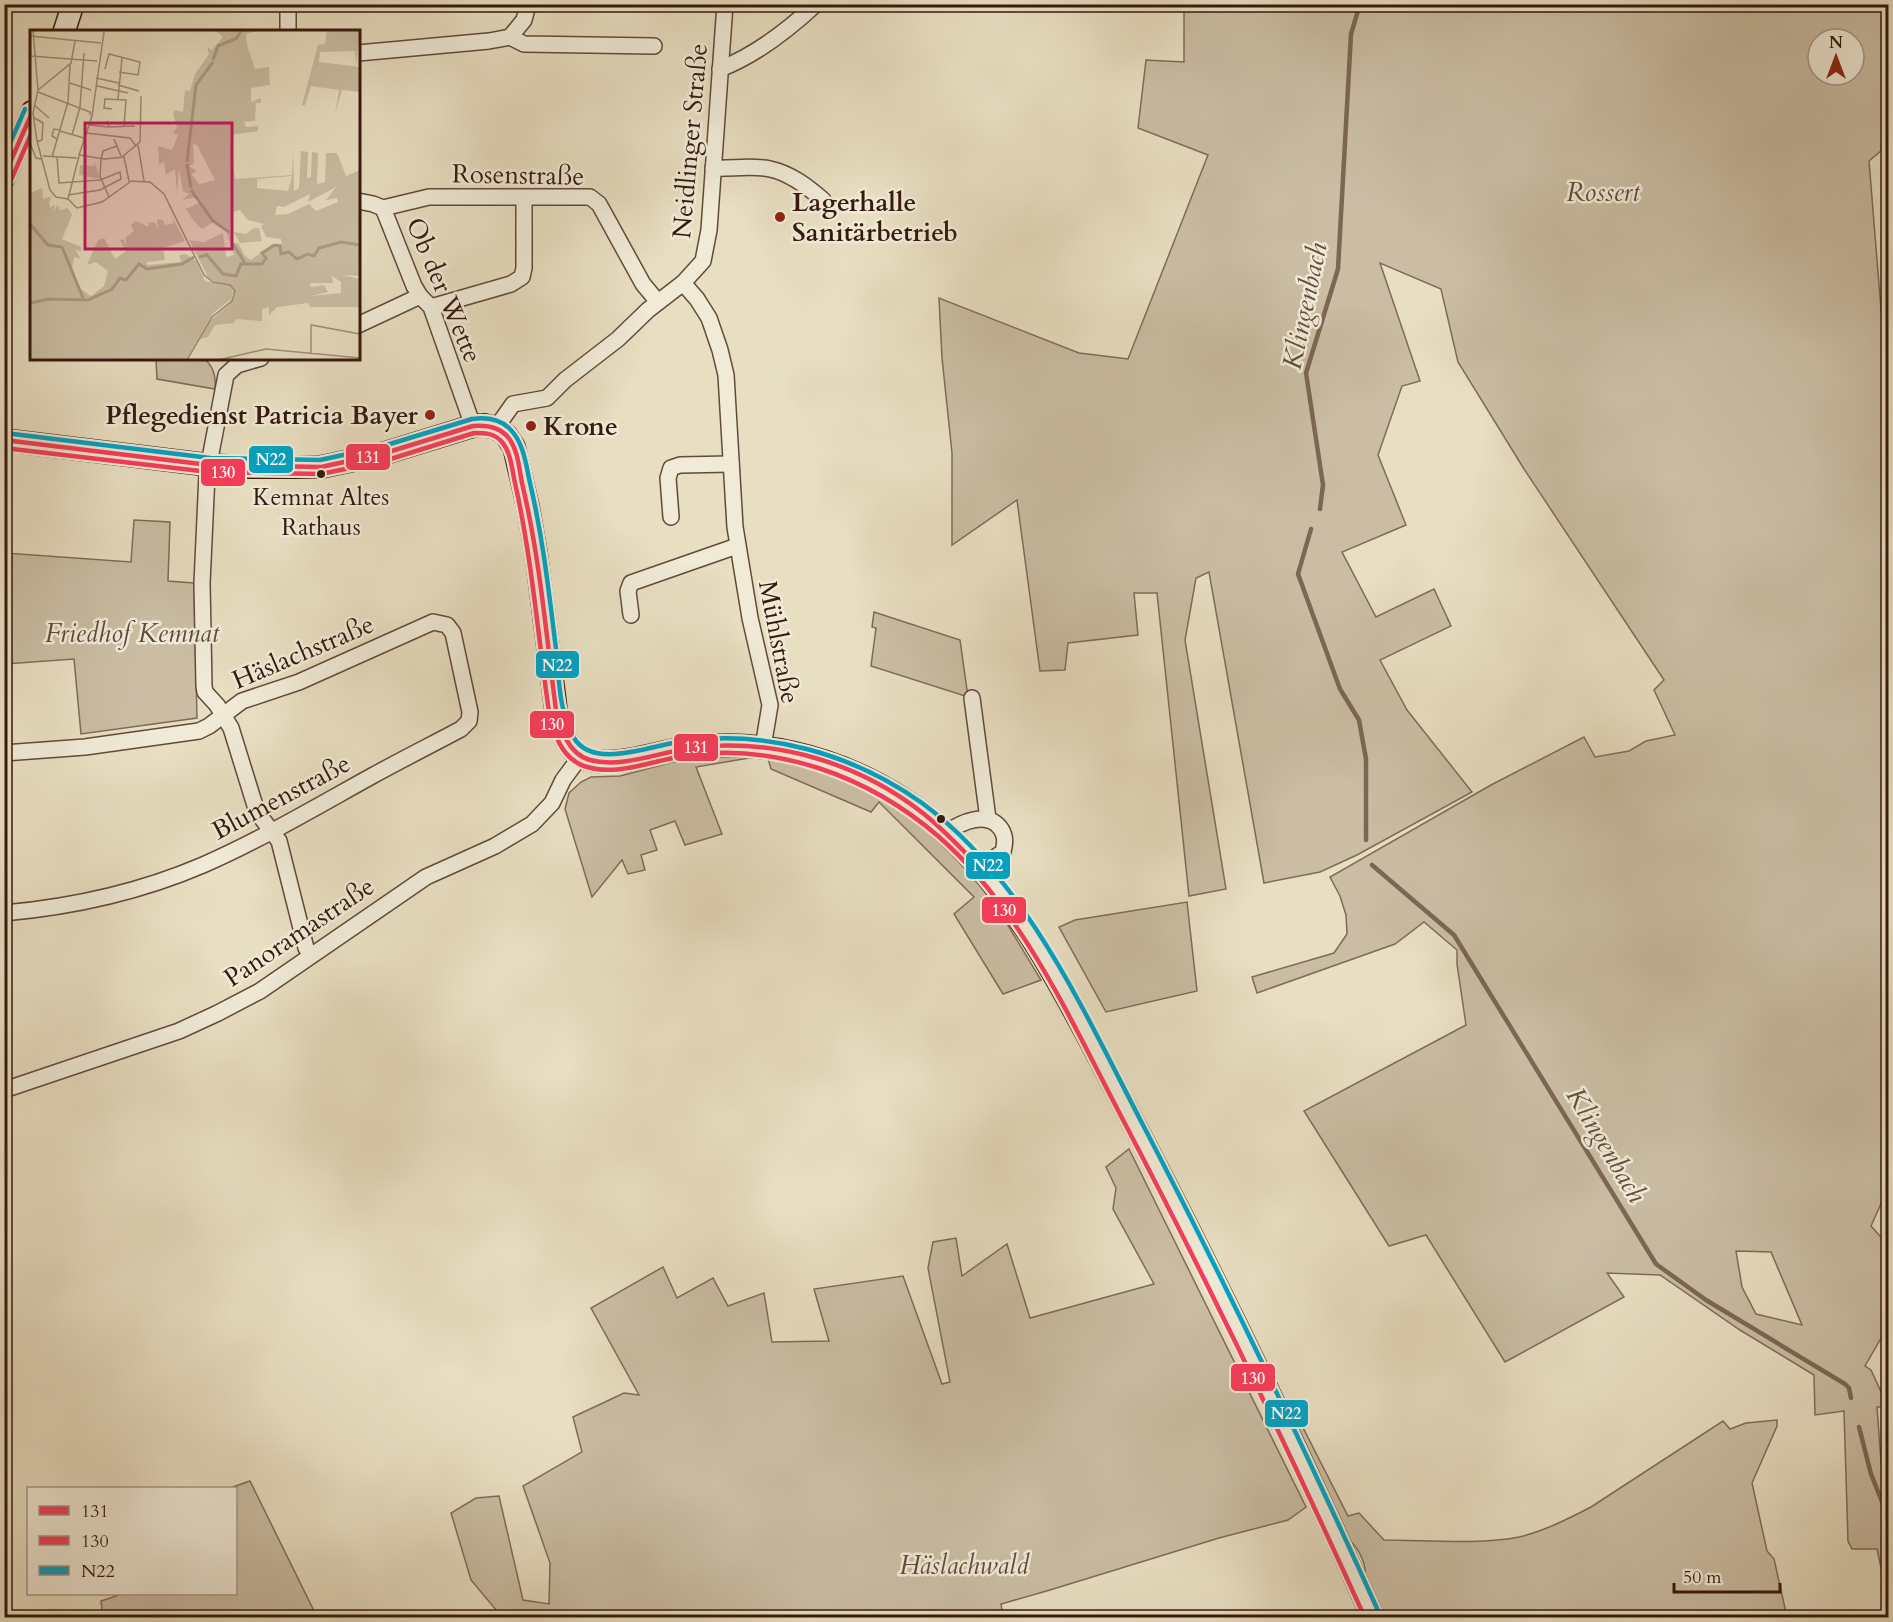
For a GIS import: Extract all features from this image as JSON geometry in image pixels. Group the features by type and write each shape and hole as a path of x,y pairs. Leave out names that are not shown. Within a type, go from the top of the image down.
{"main road":[{"path":"70,30 73,4"},
{"path":"4,177 26,140 30,121"},
{"path":"4,440 209,465 260,468 329,466 382,454 473,426 484,424 496,428 512,442 520,468 536,553 556,710 567,740 580,757 609,762 702,746 763,747 795,753 857,774 890,791 946,833 980,868 1021,922 1065,996 1194,1239 1373,1617"}],"street":[{"path":"288,4 288,30"},
{"path":"360,52 510,36 524,20 528,4"},
{"name":"Neidlinger Straße","path":"496,428 513,404 547,398 575,371 618,339 696,270 705,253 709,230 725,4"},
{"path":"720,69 740,60 779,36 816,4"},
{"path":"510,36 524,44 654,46"},
{"path":"713,168 774,170 809,188 823,200"},
{"name":"Rosenstraße","path":"360,201 383,208 426,197 587,196 597,201 643,284 658,302"},
{"path":"431,307 511,284 522,278 524,198"},
{"name":"Ob der Wette","path":"383,208 420,296 431,307 473,426"},
{"name":"Mühlstraße","path":"683,283 709,318 720,350 727,387 737,546 750,618 770,698 770,713 763,747"},
{"path":"360,324 420,296"},
{"path":"254,360 237,365 226,375 209,465 204,518 202,583 204,686 205,692 224,715 231,728 257,812 279,841 306,948 311,955"},
{"path":"671,517 668,478 671,468 680,465 731,464"},
{"path":"631,615 628,591 631,583 737,546"},
{"name":"Häslachstraße","path":"4,753 84,747 199,731 242,701 299,682 348,662 428,623 445,624"},
{"name":"Blumenstraße","path":"4,913 62,906 145,886 201,866 272,832 466,726 470,712 458,653 453,633 445,624"},
{"path":"972,698 988,819"},
{"name":"Panoramastraße","path":"4,1090 137,1046 218,1013 267,986 426,877 495,846 532,824 552,803 563,780 580,757"},
{"path":"946,833 967,822 988,819 999,827 1005,843 1003,852 980,868"}],"green space":[{"name":"Rossert","path":"1184,5 1888,5 1888,145 1869,161 1888,396 1888,1188 1871,1226 1888,1245 1888,1326 1865,1366 1871,1370 1888,1407 1877,1407 1881,1462 1888,1492 1888,1600 1877,1549 1852,1549 1848,1541 1844,1411 1815,1415 1814,1375 1740,1330 1660,1275 1607,1273 1624,1297 1505,1362 1426,1235 1389,1246 1304,1111 1466,1025 1457,950 1424,922 1395,944 1257,993 1252,977 1334,953 1347,934 1346,915 1340,896 1330,877 1491,785 1584,737 1595,757 1629,751 1646,741 1675,735 1654,690 1664,680 1524,469 1458,362 1441,289 1380,263 1420,381 1402,386 1378,455 1406,525 1342,552 1376,617 1434,589 1451,626 1380,660 1407,710 1472,792 1357,855 1320,872 1264,883 1209,572 1196,578 1185,640 1226,889 1189,896 1157,593 1134,593 1138,635 1068,643 1065,670 1040,671 1017,500 952,545 952,453 942,358 939,298 1079,353 1128,359 1208,155 1138,128 1146,60 1184,62","holes":["1736,1251 1771,1252 1802,1325 1756,1314 1742,1287"]},
{"path":"156,360 205,360 214,372 215,389 157,379"},
{"name":"Friedhof Kemnat","path":"134,520 170,522 168,581 194,583 197,718 81,734 74,659 5,664 5,553 131,562"},
{"path":"874,612 960,640 968,697 871,666 876,628 872,627"},
{"path":"767,755 844,779 886,797 930,830 989,894 1041,980 1003,994 954,914 974,897 879,802 871,812 771,769"},
{"path":"767,755 696,767 722,834 685,845 675,821 650,830 657,850 641,855 645,870 628,874 622,860 592,897 565,809 569,793 581,782 591,777 620,776 684,759"},
{"path":"1187,902 1197,991 1106,1012 1059,927 1075,920"},
{"name":"Häslachwald","path":"1129,1149 1306,1507 1288,1520 1219,1538 1001,1604 1003,1617 502,1617 471,1580 451,1513 476,1498 499,1496 523,1600 549,1604 550,1563 523,1486 582,1452 573,1417 624,1393 639,1395 591,1308 663,1267 677,1298 713,1278 728,1306 764,1293 772,1342 829,1341 814,1289 903,1276 942,1384 950,1382 928,1268 933,1242 956,1238 962,1276 1007,1244 1030,1318 1154,1284 1113,1209 1116,1188 1106,1167"},
{"path":"1291,1404 1348,1516 1359,1513 1384,1540 1452,1542 1519,1537 1556,1524 1591,1507 1723,1421 1730,1429 1746,1423 1777,1420 1777,1426 1752,1483 1767,1551 1774,1559 1787,1617 1381,1617 1365,1577 1362,1558 1350,1541 1285,1408"},
{"path":"250,1481 317,1617 103,1617 101,1601 119,1595 237,1595 237,1487 233,1487"}],"waterway":[{"name":"Klingenbach","path":"1320,509 1323,485 1306,373 1338,269 1351,34 1360,4"},
{"name":"Klingenbach","path":"1311,529 1298,574 1340,689 1359,720 1366,759 1366,840"},
{"name":"Klingenbach","path":"1372,865 1454,935 1656,1264 1706,1300 1845,1384 1849,1388 1851,1398"},
{"name":"Klingenbach","path":"1859,1427 1871,1474 1888,1517"}],"transit line":[{"name":"N22","path":"4,157 25,109"},
{"name":"131","path":"4,176 30,118"},
{"name":"130","path":"11,180 30,137"},
{"name":"N22","path":"5,433 210,458 320,460 380,447 472,419 493,419 510,429 521,447 526,462 539,524 559,683 565,718 574,738 583,748 596,753 610,754 684,741 716,738 747,739 809,750 868,771 895,786 922,803 959,834 992,870 1022,909 1075,994 1235,1307 1380,1615"},
{"name":"131","path":"4,440 209,465 321,467 382,454 473,426 495,428 511,441 518,458 538,568 556,710 563,733 576,752 590,760 616,762 698,747 728,746 759,747 818,759 873,781 900,796 939,827 980,868"},
{"name":"130","path":"4,448 209,472 321,474 384,461 474,433 485,433 500,440 507,449 521,512 549,712 556,736 564,751 584,766 608,770 634,767 683,756 718,753 752,754 786,759 819,768 882,796 938,836 968,865 1019,931 1063,1004 1216,1302 1365,1618"}],"place":[{"name":"Lagerhalle Sanitärbetrieb","path":"780,217"},
{"name":"Pflegedienst Patricia Bayer","path":"430,415"},
{"name":"Krone","path":"531,426"},
{"name":"Kemnat Altes Rathaus","path":"321,474"}]}
